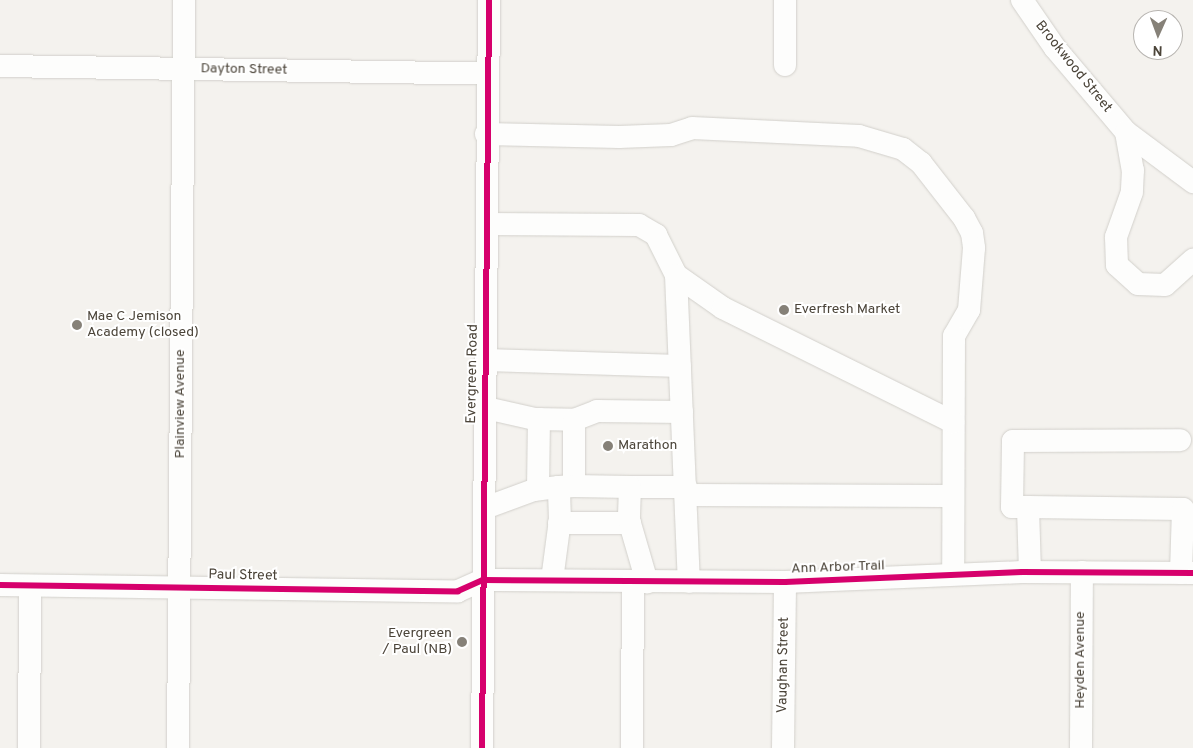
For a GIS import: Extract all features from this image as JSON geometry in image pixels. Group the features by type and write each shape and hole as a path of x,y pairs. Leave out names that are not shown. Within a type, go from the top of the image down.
{"street":[{"name":"Plainview Avenue","path":"178,748 184,0"},
{"name":"Evergreen Road","path":"482,748 486,408 486,134 489,0"},
{"path":"785,0 785,65"},
{"name":"Brookwood Street","path":"1022,0 1054,48 1126,132 1193,182"},
{"name":"Dayton Street","path":"0,66 488,74"},
{"path":"486,134 619,137 671,134 692,128 859,136 903,149 921,163 972,232 974,248 969,310 954,336 951,496 953,574"},
{"path":"1126,132 1133,170 1132,192 1116,237 1117,265 1138,284 1165,285 1193,260"},
{"path":"487,224 639,224 656,235 676,275 689,582"},
{"path":"676,275 724,308 953,422"},
{"path":"486,360 680,366"},
{"path":"486,408 539,419 574,420 597,410 682,412"},
{"path":"539,419 557,488 560,523 552,580"},
{"path":"557,488 574,420"},
{"path":"1180,440 1012,441 1012,507 1183,509 1187,573"},
{"path":"485,508 557,488 630,487 686,491 951,496"},
{"path":"630,487 630,523 640,582 632,748"},
{"path":"1028,507 1030,572"},
{"path":"560,523 630,523"},
{"name":"Ann Arbor Trail","path":"483,580 785,582 1030,572 1187,573"},
{"name":"Heyden Avenue","path":"1081,748 1082,572"},
{"name":"Paul Street","path":"0,585 458,591 483,580"},
{"name":"Vaughan Street","path":"783,748 785,582"},
{"path":"29,748 30,586"}],"cycle path":[{"path":"482,748 489,0"},
{"path":"0,585 458,591 483,580 785,582 1022,572 1193,573"}],"place":[{"name":"Everfresh Market","path":"784,310"},
{"name":"Mae C Jemison Academy (closed)","path":"77,325"},
{"name":"Marathon","path":"608,446"},
{"name":"Evergreen / Paul (NB)","path":"462,642"}]}
